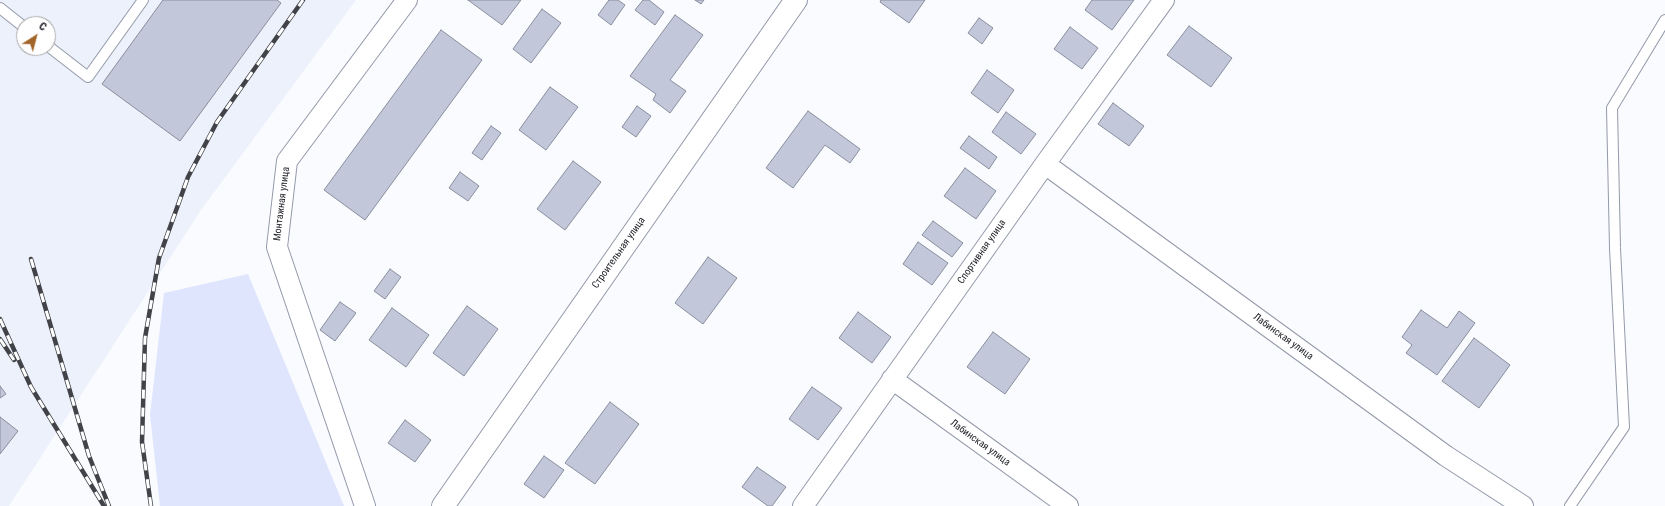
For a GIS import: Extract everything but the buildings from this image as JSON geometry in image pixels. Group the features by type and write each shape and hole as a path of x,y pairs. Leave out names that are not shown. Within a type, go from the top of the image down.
{"street":[{"name":"Монтажная улица","path":"365,506 277,247 287,161 407,0"},
{"name":"Строительная улица","path":"443,506 796,0"},
{"name":"Спортивная улица","path":"802,506 1044,164 1164,0"},
{"name":"Лабинская улица","path":"1044,164 1446,456 1524,506"},
{"name":"Лабинская улица","path":"892,379 1068,506"}],"lane":[{"path":"56,52 88,77 143,0"},
{"path":"0,8 16,21"},
{"path":"1570,506 1624,427 1615,248 1612,108 1665,20"}],"shaded area":[{"path":"0,0 356,0 201,210 9,506 0,506"},
{"path":"248,274 344,506 160,506 150,415 164,293"}],"railway":[{"path":"151,506 142,442 145,338 159,258 188,177 217,122 303,0"},
{"path":"31,259 89,456 109,506"},
{"path":"0,319 31,387 104,506"},
{"path":"0,339 14,360"}]}
